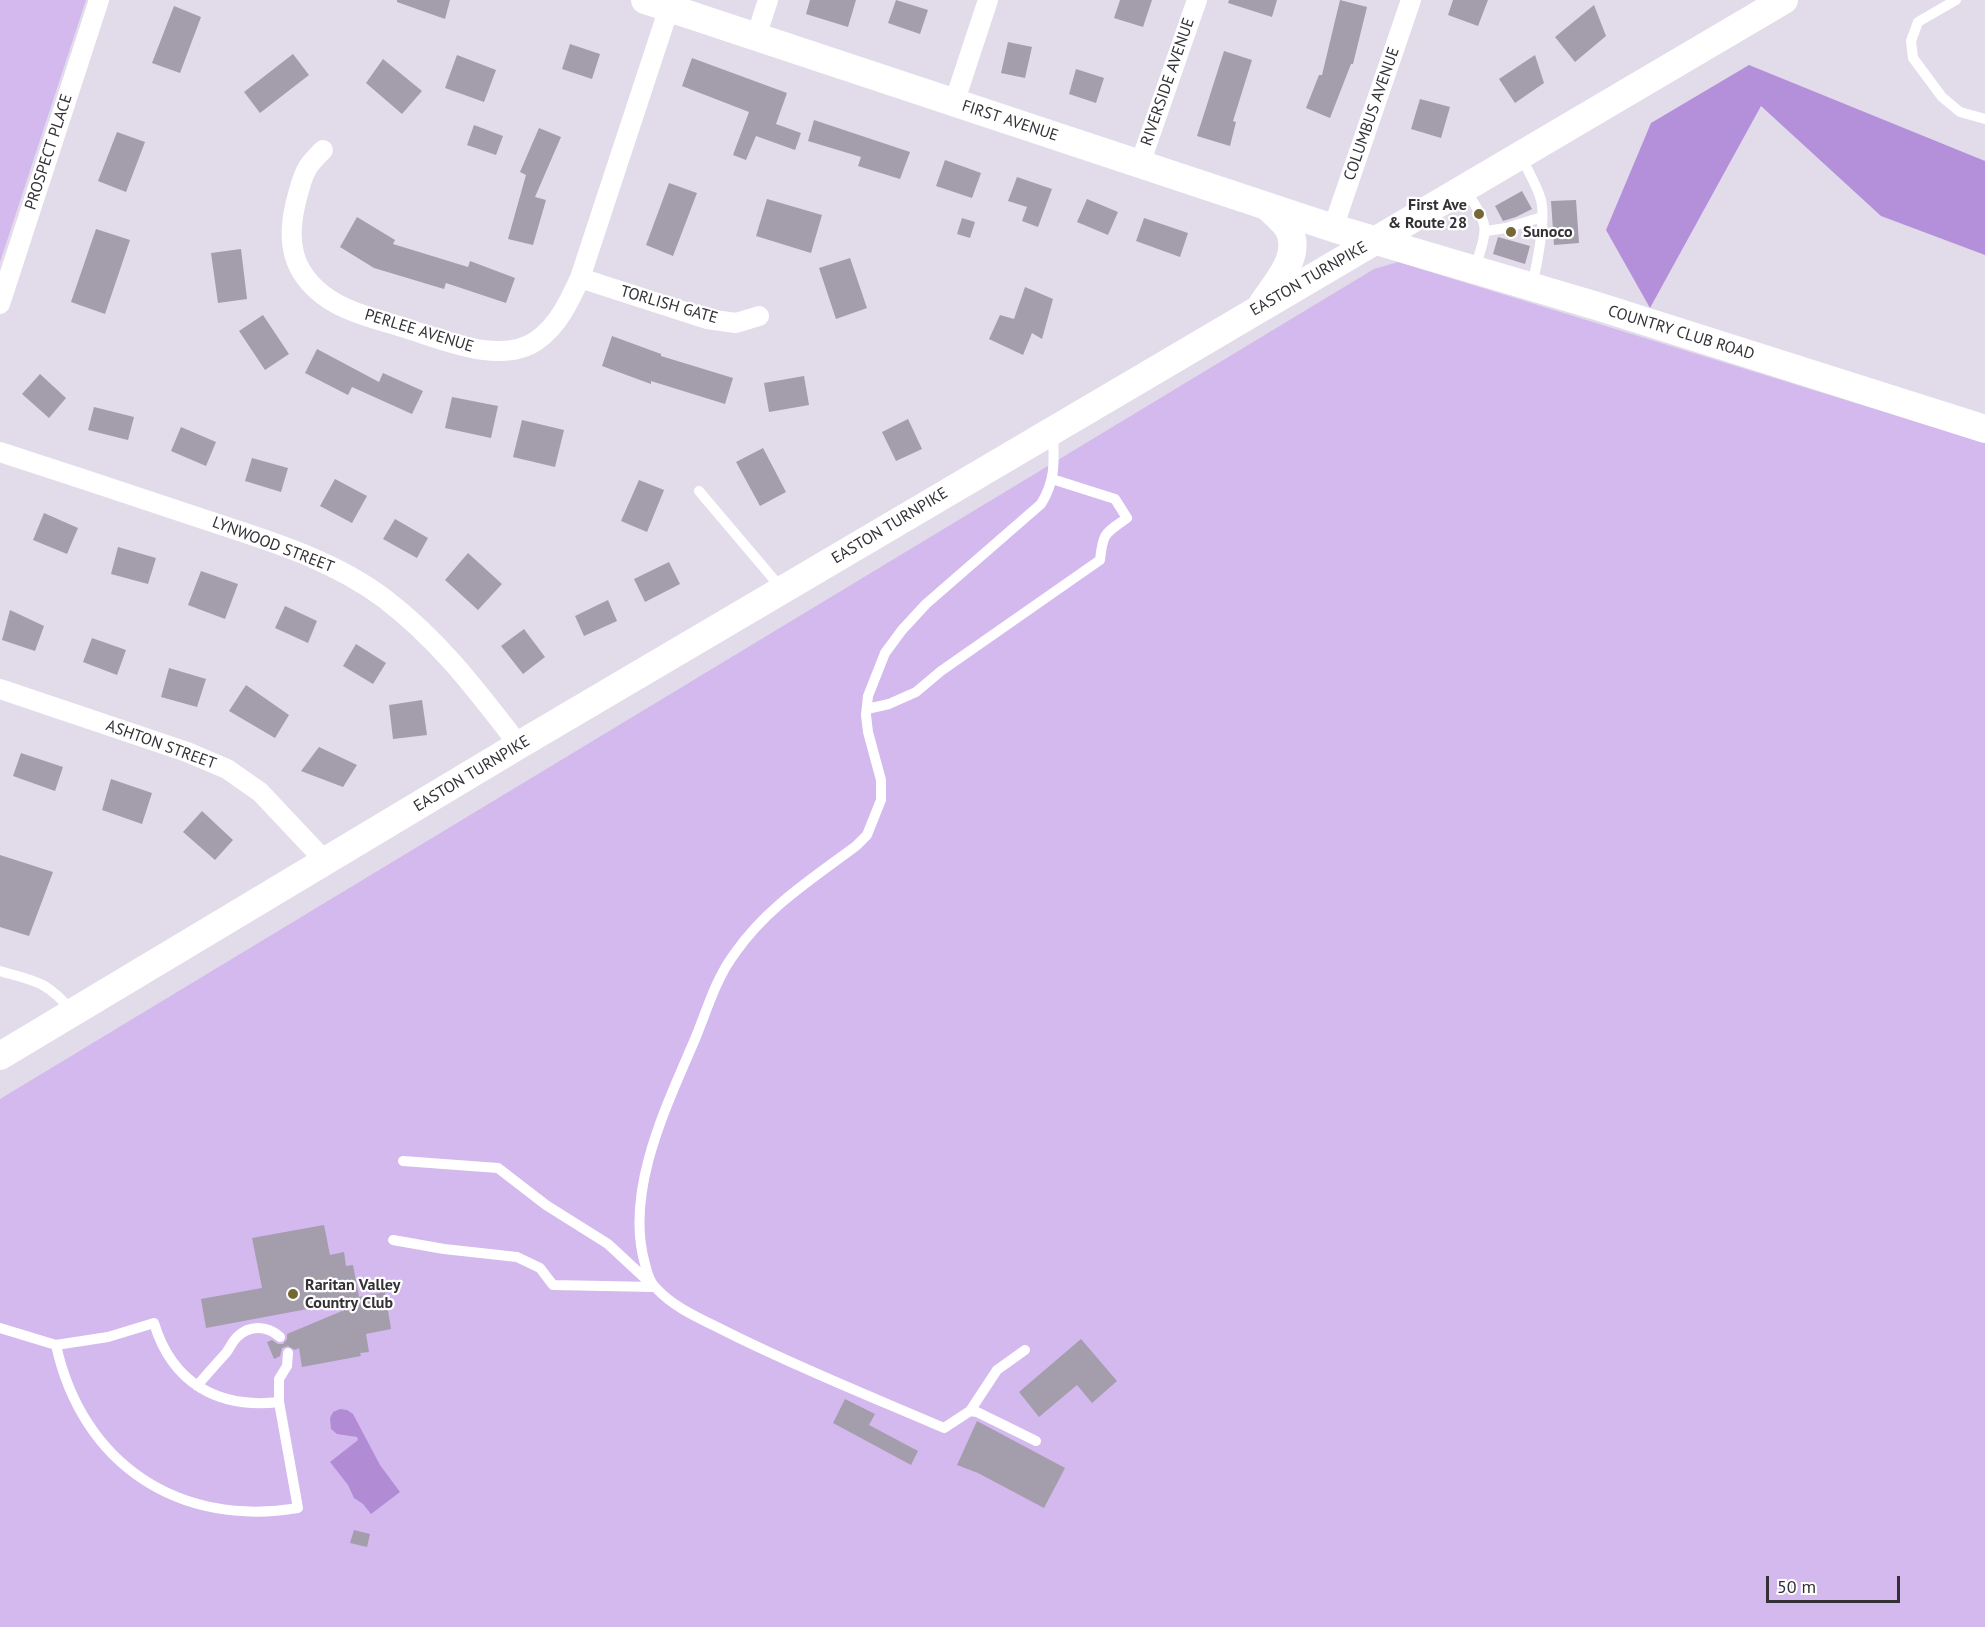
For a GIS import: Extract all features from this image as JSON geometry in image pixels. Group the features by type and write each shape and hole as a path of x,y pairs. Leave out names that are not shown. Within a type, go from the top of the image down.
{"main road":[{"name":"EASTON TURNPIKE","path":"0,1056 519,745 1784,0"},
{"name":"FIRST AVENUE","path":"657,4 1269,208 1376,240"},
{"path":"1259,309 1290,260 1293,246 1286,226 1269,208"},
{"name":"COUNTRY CLUB ROAD","path":"1376,240 1985,429"}],"street":[{"name":"PROSPECT PLACE","path":"0,304 99,0"},
{"path":"756,37 768,0"},
{"path":"954,103 988,0"},
{"name":"RIVERSIDE AVENUE","path":"1140,164 1197,0"},
{"name":"COLUMBUS AVENUE","path":"1334,228 1411,0"},
{"name":"PERLEE AVENUE","path":"323,150 308,168 297,195 290,227 292,251 303,276 324,296 347,308 453,344 484,351 510,350 535,342 552,327 567,308 580,278 657,4"},
{"name":"TORLISH GATE","path":"580,278 707,319 736,323 759,316"},
{"name":"LYNWOOD STREET","path":"0,452 285,546 335,568 383,597 419,626 453,661 519,745"},
{"name":"ASHTON STREET","path":"0,689 187,752 227,769 261,792 326,862"}],"lane":[{"path":"1956,0 1918,22 1911,41 1913,58 1942,97 1960,112 1985,119"},
{"path":"1521,156 1541,200 1542,217 1537,266 1532,287"},
{"path":"1464,189 1484,219 1486,231 1475,270"},
{"path":"1486,231 1506,228 1542,217"},
{"path":"654,1287 642,1253 639,1224 640,1200 649,1156 683,1066 719,982 735,952 771,910 856,846 867,835 881,800 881,780 868,732 868,696 885,653 926,604 1041,504 1050,490 1052,479 1053,430"},
{"path":"867,710 903,699 916,692 941,671 1100,560 1105,534 1127,518 1115,499 1052,479"},
{"path":"699,491 782,590"},
{"path":"0,971 41,982 55,992 73,1013"},
{"path":"403,1161 498,1168 546,1205 608,1244 667,1298 693,1315 762,1350 944,1428 970,1411 977,1412 1036,1441"},
{"path":"393,1239 444,1249 517,1257 540,1268 553,1285 654,1287"},
{"path":"0,1328 56,1345 108,1336 154,1323 165,1352 184,1376 197,1386 212,1394 244,1404 279,1402"},
{"path":"197,1386 230,1348 233,1341 245,1330 269,1329 280,1337"},
{"path":"56,1345 69,1389 90,1428 104,1446 138,1476 194,1504 215,1509 256,1513 298,1508 279,1402 279,1379 287,1366 288,1353"},
{"path":"970,1411 998,1370 1025,1350"}],"shaded area":[{"path":"0,0 86,0 0,262"},
{"path":"1749,65 1985,161 1985,255 1881,216 1761,106 1650,308 1606,230 1651,123"},
{"path":"1398,262 1985,443 1985,1627 0,1627 0,1099 1374,269"},
{"path":"340,1409 353,1414 380,1465 400,1492 371,1514 354,1498 348,1485 330,1462 358,1440 357,1437 337,1434 331,1429 330,1418 333,1412"}],"building":[{"path":"397,0 450,0 445,19 397,2"},
{"path":"810,0 856,0 848,27 806,14"},
{"path":"896,0 928,10 920,34 888,23"},
{"path":"1120,0 1152,0 1143,27 1114,18"},
{"path":"1229,0 1277,0 1272,17 1228,3"},
{"path":"1340,0 1367,7 1353,64 1351,64 1330,118 1306,108 1319,75 1322,75"},
{"path":"1453,0 1488,0 1478,26 1448,15"},
{"path":"1594,5 1606,36 1575,62 1555,37"},
{"path":"174,6 201,17 180,73 152,63"},
{"path":"1008,42 1032,47 1025,78 1001,73"},
{"path":"570,44 600,54 592,79 562,69"},
{"path":"1224,51 1252,60 1233,121 1236,122 1230,146 1197,136"},
{"path":"293,54 309,75 260,113 244,92"},
{"path":"457,55 496,70 484,102 445,88"},
{"path":"1535,55 1544,83 1515,103 1499,79"},
{"path":"692,58 787,93 776,124 801,133 795,150 756,136 746,160 733,155 749,112 682,86"},
{"path":"383,59 422,91 402,114 366,83"},
{"path":"1076,69 1104,78 1096,103 1069,94"},
{"path":"1420,99 1450,107 1441,138 1411,129"},
{"path":"814,120 910,152 900,179 858,166 861,157 808,141"},
{"path":"474,125 503,136 496,155 467,145"},
{"path":"539,128 561,137 535,197 546,200 533,245 508,239 526,175 520,172"},
{"path":"117,132 145,142 126,192 98,181"},
{"path":"945,160 981,173 972,198 936,186"},
{"path":"1017,177 1052,189 1038,227 1022,221 1027,207 1008,201"},
{"path":"669,183 697,193 673,256 646,245"},
{"path":"1522,191 1532,209 1503,221 1495,206"},
{"path":"767,199 822,215 811,253 756,236"},
{"path":"1087,199 1118,212 1108,235 1077,222"},
{"path":"1576,200 1579,243 1554,245 1551,201"},
{"path":"357,217 395,240 393,244 468,267 470,261 515,278 506,303 446,283 444,289 374,268 340,247"},
{"path":"962,218 975,222 970,238 957,234"},
{"path":"1144,218 1188,233 1180,257 1136,241"},
{"path":"96,229 130,240 105,314 71,302"},
{"path":"1498,237 1530,246 1525,264 1493,254"},
{"path":"241,249 247,299 218,303 211,253"},
{"path":"850,258 867,308 836,319 819,268"},
{"path":"1025,287 1053,299 1042,339 1032,333 1023,355 989,339 1000,315 1014,319"},
{"path":"263,315 289,354 265,370 239,331"},
{"path":"612,336 661,354 661,356 733,378 725,404 651,381 651,384 602,366"},
{"path":"317,349 379,382 383,373 423,391 412,414 352,387 348,395 305,373"},
{"path":"40,374 66,398 49,418 22,394"},
{"path":"804,376 809,405 769,412 764,383"},
{"path":"452,397 498,406 491,438 445,428"},
{"path":"94,407 134,417 128,440 88,430"},
{"path":"908,419 922,449 896,461 882,432"},
{"path":"522,420 564,430 555,467 513,457"},
{"path":"181,427 216,442 206,466 171,451"},
{"path":"763,448 786,492 760,506 736,462"},
{"path":"252,458 288,468 281,492 245,481"},
{"path":"335,479 367,496 352,523 320,506"},
{"path":"639,480 664,490 647,532 621,521"},
{"path":"44,513 78,528 67,554 33,540"},
{"path":"395,519 428,538 417,558 383,539"},
{"path":"118,547 156,558 148,584 111,574"},
{"path":"468,553 502,584 478,610 445,580"},
{"path":"669,562 680,584 645,602 634,579"},
{"path":"201,571 238,584 225,619 188,605"},
{"path":"608,600 617,621 584,636 575,616"},
{"path":"285,606 317,621 308,643 275,628"},
{"path":"10,610 44,626 35,651 2,640"},
{"path":"524,629 545,657 523,674 501,646"},
{"path":"92,638 126,650 117,675 83,662"},
{"path":"356,644 386,663 373,684 343,666"},
{"path":"169,668 206,679 197,707 161,697"},
{"path":"246,685 289,715 275,738 229,711"},
{"path":"422,700 427,735 393,739 389,705"},
{"path":"319,747 357,765 343,787 301,771"},
{"path":"21,753 63,767 55,791 13,776"},
{"path":"111,779 152,793 142,824 102,810"},
{"path":"202,811 233,840 215,860 183,832"},
{"path":"0,855 53,872 29,936 0,927"},
{"name":"Raritan Valley Country Club","path":"324,1225 330,1255 344,1252 346,1266 353,1265 359,1297 385,1292 391,1329 366,1334 369,1352 360,1353 361,1356 302,1367 299,1348 295,1350 288,1346 282,1348 280,1356 274,1359 267,1342 272,1340 283,1344 287,1339 287,1334 347,1309 345,1302 206,1328 201,1299 262,1288 252,1238"},
{"path":"1081,1339 1117,1381 1092,1403 1077,1385 1039,1417 1019,1392"},
{"path":"845,1399 875,1414 869,1425 918,1451 911,1465 833,1423"},
{"path":"977,1421 1065,1468 1044,1508 978,1473 957,1465"},
{"path":"354,1530 370,1534 367,1547 350,1543"}],"place":[{"name":"First Ave & Route 28","path":"1479,214"},
{"name":"Sunoco","path":"1511,232"},
{"name":"Raritan Valley Country Club","path":"293,1294"}]}
